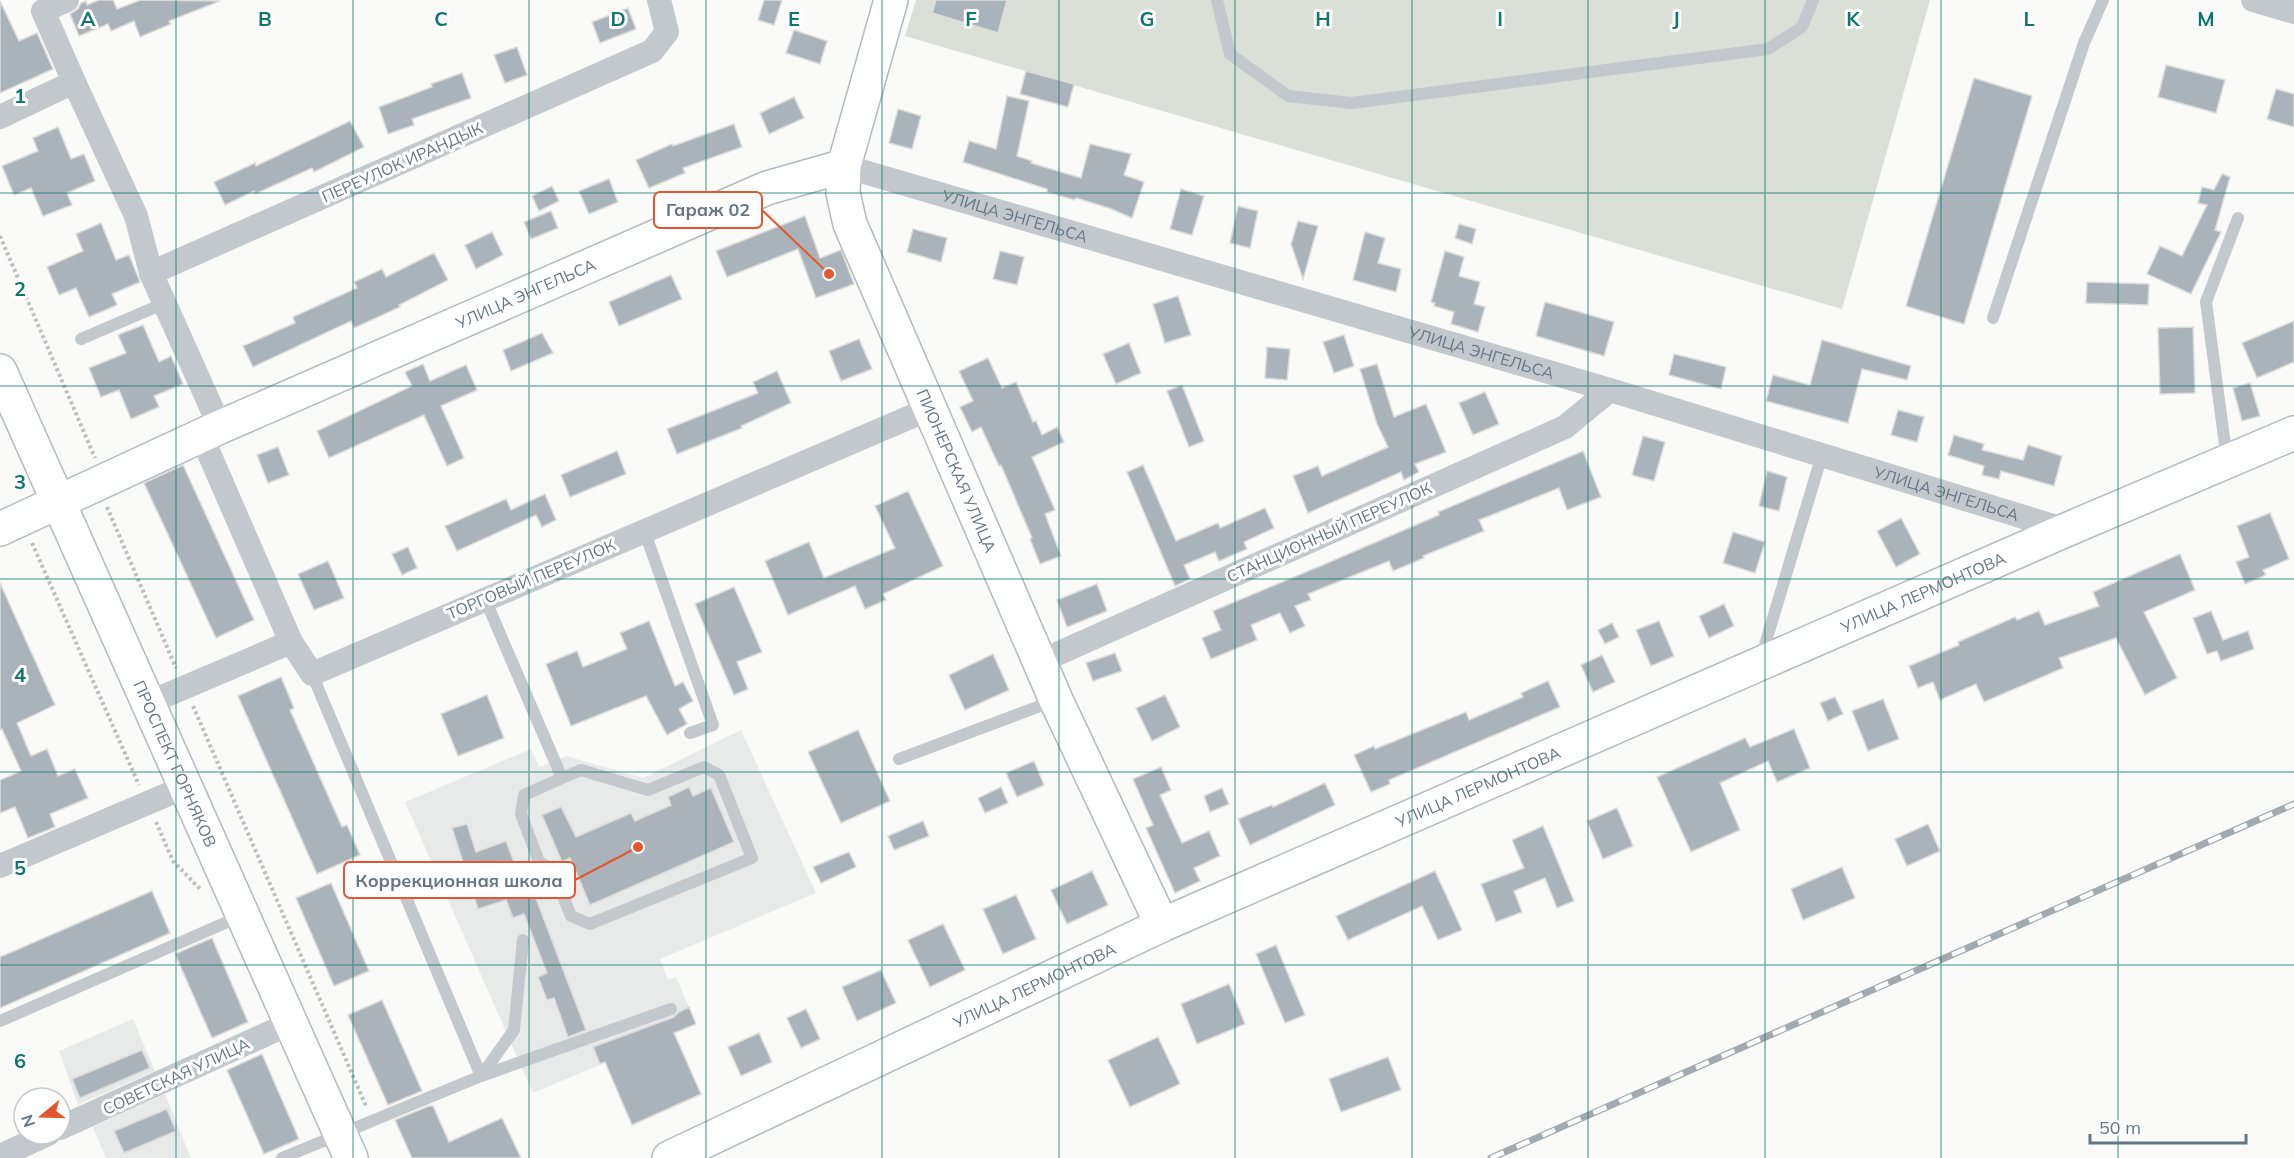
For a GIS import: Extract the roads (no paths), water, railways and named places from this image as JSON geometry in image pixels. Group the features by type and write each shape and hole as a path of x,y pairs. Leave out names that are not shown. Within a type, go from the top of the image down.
{"main road":[{"name":"ПИОНЕРСКАЯ УЛИЦА","path":"891,0 844,166 843,193 850,224 1039,662 1162,925"},
{"name":"УЛИЦА ЭНГЕЛЬСА","path":"11,525 211,431 766,188 844,166"},
{"name":"ПРОСПЕКТ ГОРНЯКОВ","path":"0,371 185,787 237,917 291,1023 345,1146"},
{"name":"УЛИЦА ЛЕРМОНТОВА","path":"669,1158 1162,925 2066,530 2294,433"}],"street":[{"path":"67,0 40,5 136,216 151,273 165,303 291,642 312,674"},
{"name":"ПЕРЕУЛОК ИРАНДЫК","path":"151,273 652,51 667,32 659,0"},
{"path":"2253,0 2294,12"},
{"path":"0,117 74,82"},
{"name":"УЛИЦА ЭНГЕЛЬСА","path":"844,166 1610,390 2066,530"},
{"name":"СТАНЦИОННЫЙ ПЕРЕУЛОК","path":"1039,662 1565,426 1610,390"},
{"name":"ТОРГОВЫЙ ПЕРЕУЛОК","path":"312,674 929,409"},
{"path":"148,703 291,642"},
{"path":"0,866 185,787"},
{"name":"СОВЕТСКАЯ УЛИЦА","path":"72,1123 291,1023"},
{"path":"0,1156 22,1146"}],"lane":[{"path":"1217,0 1230,54 1288,96 1352,103 1768,49 1802,27 1813,0"},
{"path":"1993,318 2084,43 2103,0"},
{"path":"2227,462 2206,302 2238,218"},
{"path":"81,339 165,303"},
{"path":"1759,664 1822,455"},
{"path":"644,530 713,725 690,733"},
{"path":"485,599 562,778"},
{"path":"312,674 481,1076"},
{"path":"899,759 1056,700"},
{"path":"704,768 719,775 752,858 590,924 571,916 552,869 539,862 521,814 524,795 562,778 581,770 648,790 704,768"},
{"path":"0,1021 237,917"},
{"path":"481,1076 514,1030 523,940"},
{"path":"282,1158 345,1146 481,1076 671,1009"}],"railway":[{"path":"1491,1158 2294,804"}],"place":[{"name":"Гараж 02","path":"829,274"},
{"name":"Коррекционная школа","path":"638,847"}]}
